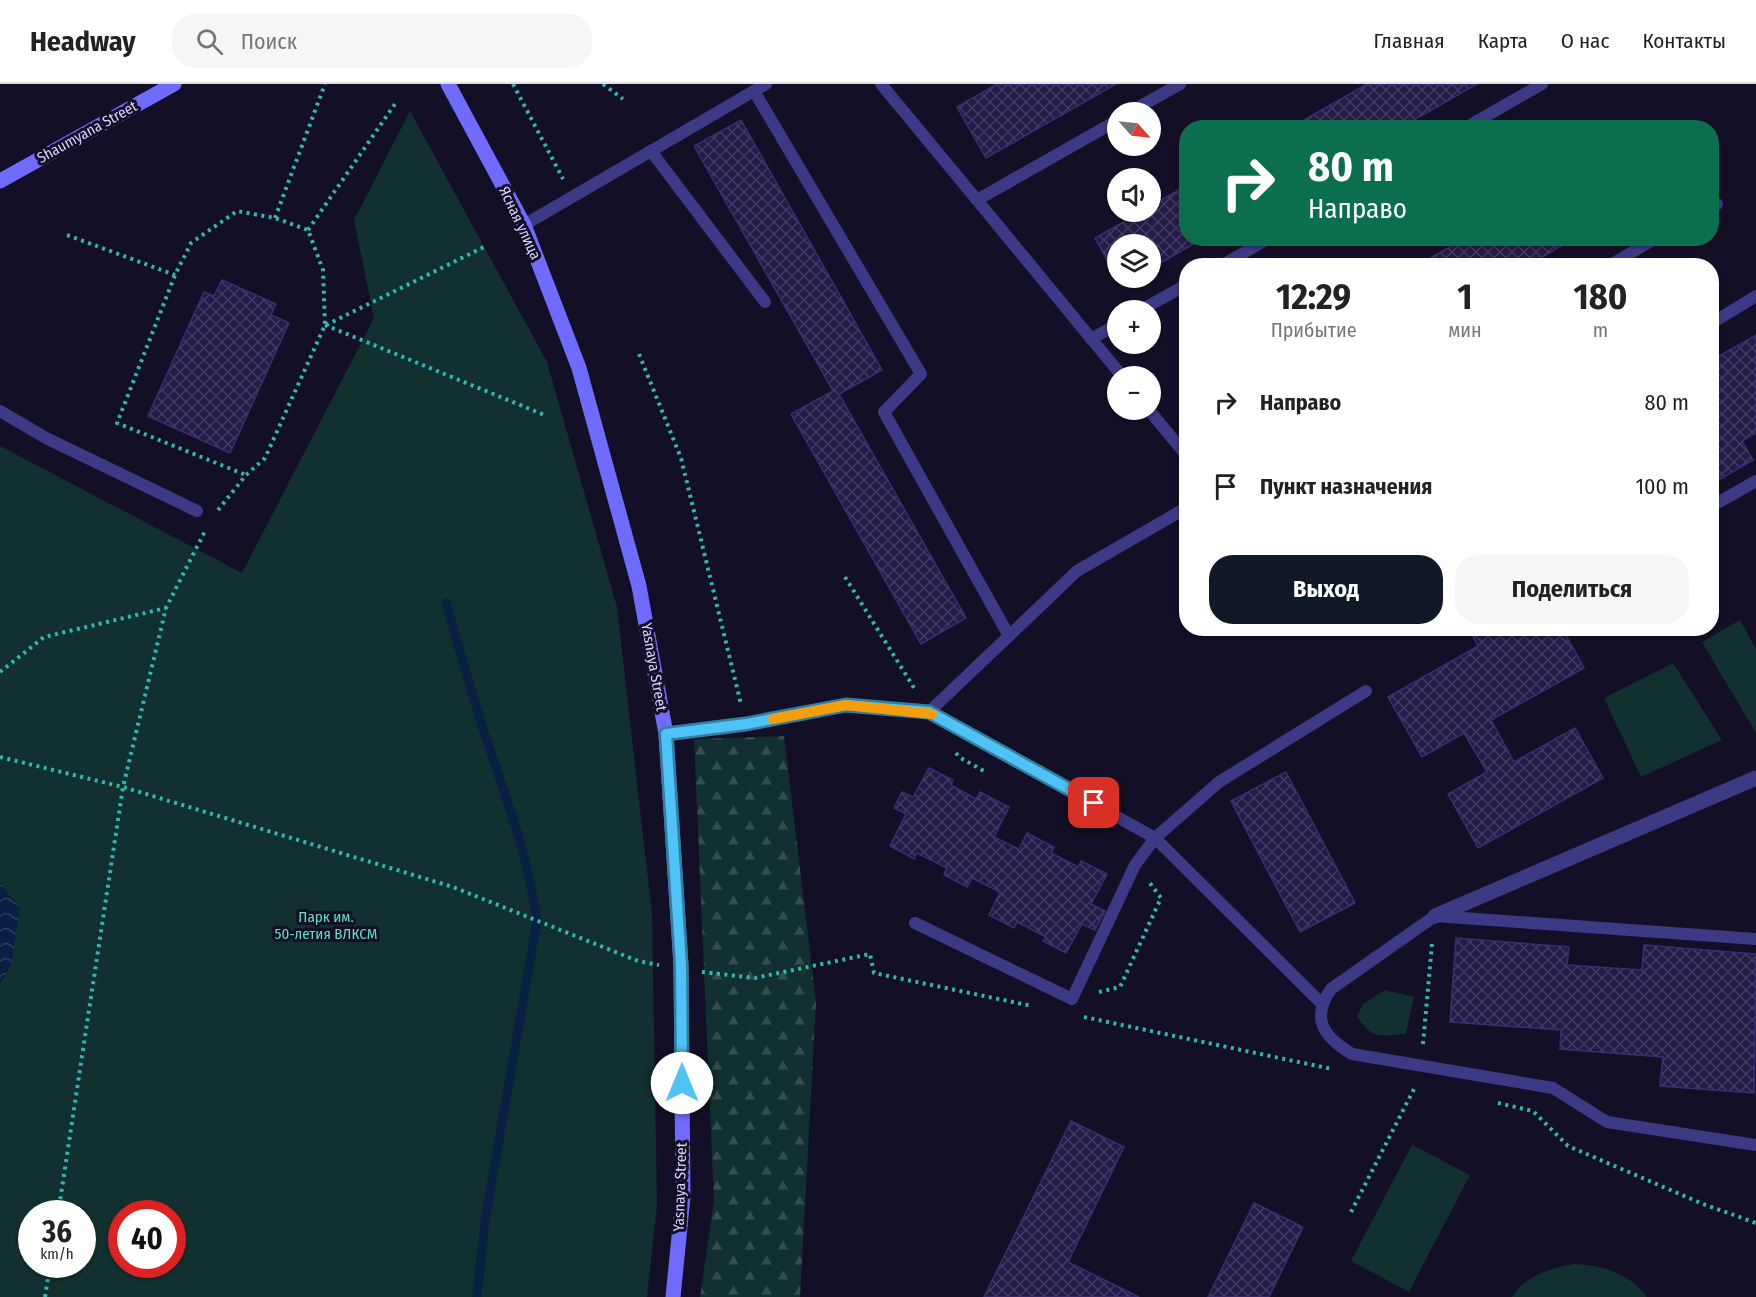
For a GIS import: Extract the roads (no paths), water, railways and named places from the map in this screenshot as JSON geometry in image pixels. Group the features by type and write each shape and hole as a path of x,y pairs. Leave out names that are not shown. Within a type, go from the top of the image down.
{"street":[{"name":"Shaumyana Street","path":"0,181 174,84"},
{"name":"Ясная улица","path":"448,84 524,225 579,368 639,586 666,734"},
{"name":"Yasnaya Street","path":"666,734 681,970 683,1197 673,1297"},
{"path":"1435,916 1756,778"}],"lane":[{"path":"524,225 766,84"},
{"path":"881,84 1114,366"},
{"path":"1148,102 1180,84"},
{"path":"1479,120 1542,84"},
{"path":"754,91 921,374 884,412 1009,636"},
{"path":"977,200 1107,126"},
{"path":"651,151 765,302"},
{"path":"1235,258 1255,246"},
{"path":"1622,258 1643,246"},
{"path":"1160,300 1179,289"},
{"path":"1719,320 1756,296"},
{"path":"1091,339 1107,330"},
{"path":"0,411 46,438 197,511"},
{"path":"1157,420 1179,446"},
{"path":"1719,502 1756,481"},
{"path":"929,712 1077,571 1179,512"},
{"path":"915,923 1072,999 1136,865 1155,837 1219,782 1366,691"},
{"path":"666,734 746,724 846,705 929,712 1155,837 1322,1003"},
{"path":"1756,939 1435,916 1332,989 1322,1003 1320,1018 1326,1032 1336,1044 1352,1054 1553,1088 1607,1122 1756,1145"}],"water":[{"path":"0,883 20,908 11,966 0,984"}],"waterway":[{"path":"446,603 522,850 537,921 485,1221 477,1297"}],"park label":[{"name":"Парк им. 50-летия ВЛКСМ","path":"326,926"}]}
